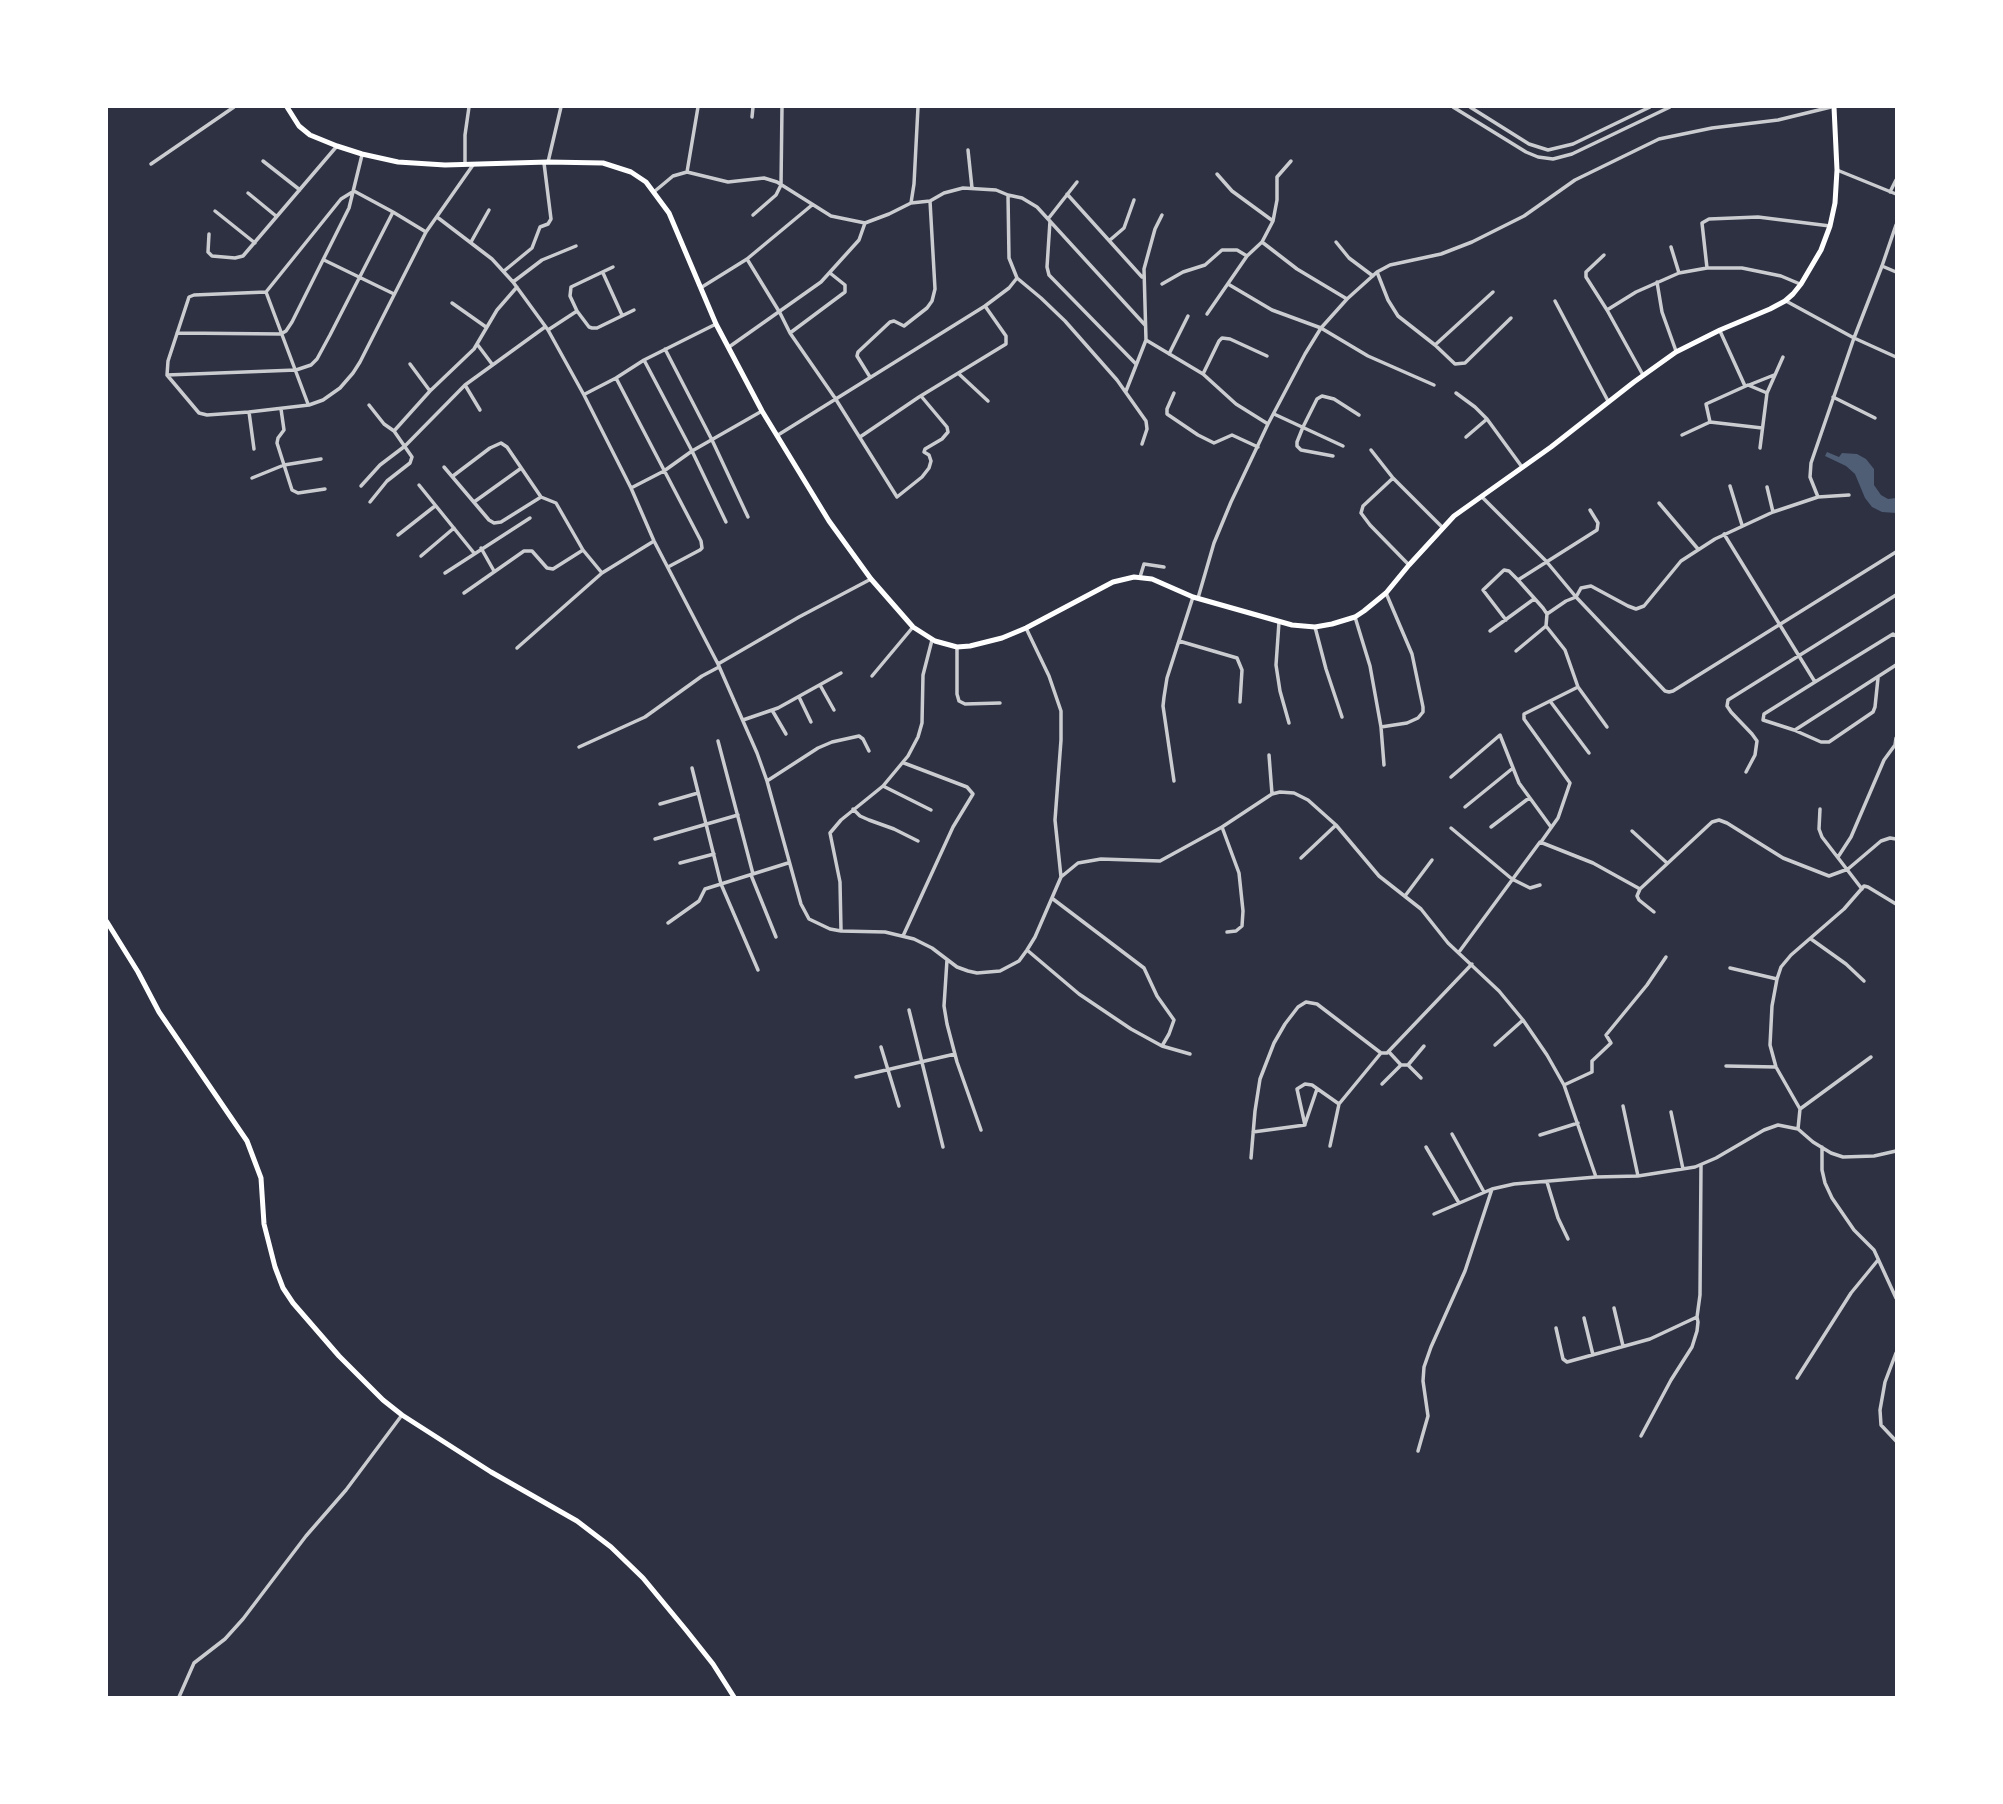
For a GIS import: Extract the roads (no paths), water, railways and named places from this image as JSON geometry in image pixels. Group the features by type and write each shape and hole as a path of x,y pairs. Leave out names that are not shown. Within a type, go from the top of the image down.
{"highway":[{"path":"287,107 304,131 362,154 418,164 610,164 638,176 655,191 669,214 716,324 776,436 829,520 871,579 913,627 932,640 957,646 990,642 1026,628 1113,582 1140,577 1279,622 1315,627 1354,617 1372,606 1443,527 1471,503 1551,447 1676,352 1785,301 1801,285 1821,250 1830,226 1837,192 1833,107"},
{"path":"107,922 138,972 159,1013 247,1141 261,1178 267,1240 279,1280 288,1296 339,1356 401,1415 491,1472 577,1521 611,1547 643,1578 678,1620 713,1664 734,1697"}],"street":[{"path":"151,164 234,107"},
{"path":"465,164 469,107"},
{"path":"503,271 532,248 540,227 550,221 546,162 561,107"},
{"path":"687,172 698,107"},
{"path":"752,117 753,107"},
{"path":"753,215 776,195 781,185 782,107"},
{"path":"911,203 918,107"},
{"path":"1453,107 1525,152 1553,159 1572,154 1670,107"},
{"path":"1470,107 1529,144 1548,150 1573,144 1650,107"},
{"path":"1174,781 1164,701 1167,678 1214,543 1268,424 1321,328 1347,299 1377,272 1390,265 1441,254 1472,242 1524,216 1575,180 1660,139 1712,128 1778,120 1833,107"},
{"path":"209,234 208,252 214,257 241,257 337,146"},
{"path":"968,150 972,188"},
{"path":"177,333 281,334 292,322 349,208 362,154"},
{"path":"263,161 300,190"},
{"path":"1207,314 1247,256 1262,242 1273,221 1277,200 1276,181 1291,162"},
{"path":"354,191 341,199 266,292 190,296 168,361 167,375 199,413 206,415 281,409 317,403 331,396 353,373 426,232 474,164"},
{"path":"1837,170 1896,194"},
{"path":"655,191 673,176 687,172 720,182 764,178 781,185 831,216 865,223 911,203 930,201 953,190 996,190 1034,203 1145,325"},
{"path":"1217,174 1232,191 1273,221"},
{"path":"1890,192 1896,180"},
{"path":"1077,182 1049,220 1049,275 1136,364"},
{"path":"354,191 426,232"},
{"path":"248,192 276,216"},
{"path":"1067,194 1143,278"},
{"path":"1008,195 1009,258 1017,278 1065,321 1126,391 1146,421 1147,429 1142,444"},
{"path":"1110,240 1124,228 1134,200"},
{"path":"870,377 857,356 858,352 890,322 904,326 932,301 934,289 930,201"},
{"path":"701,288 747,259 812,205"},
{"path":"471,242 489,210"},
{"path":"215,212 255,243"},
{"path":"167,375 306,368 317,359 393,212"},
{"path":"1126,391 1146,340 1143,278 1146,256 1162,215"},
{"path":"1707,268 1702,223 1709,219 1758,216 1830,226"},
{"path":"437,217 471,242 513,282 546,328 584,394 654,541 719,666 743,720 767,781 801,904 809,919 821,927 841,932 885,932 903,936 923,943 968,971 987,973 1007,969 1027,950 1061,877 1055,820 1061,711 1049,676 1026,628"},
{"path":"729,347 780,313 830,274 859,240 865,223"},
{"path":"1818,497 1810,468 1896,225"},
{"path":"1262,242 1297,269 1347,299"},
{"path":"1336,242 1349,258 1373,276"},
{"path":"513,282 542,260 576,246"},
{"path":"1671,247 1679,273"},
{"path":"1162,284 1183,272 1205,265 1222,250 1237,250 1247,256"},
{"path":"1604,256 1585,275 1643,375"},
{"path":"747,259 790,333 835,398 897,497 929,468 931,461 929,455 924,452 925,449 948,432 947,427 921,396"},
{"path":"324,260 394,294"},
{"path":"1882,266 1896,272"},
{"path":"612,267 571,287 570,296 577,311 589,327 597,328 634,310"},
{"path":"1607,310 1657,282 1679,273 1707,268 1758,270 1801,285"},
{"path":"603,272 622,315"},
{"path":"1377,272 1388,300 1398,316 1455,364 1465,363 1511,318"},
{"path":"790,333 845,292 845,285 830,274"},
{"path":"776,436 985,306 1009,288 1017,278"},
{"path":"1657,282 1662,312 1676,352"},
{"path":"1228,284 1272,310 1321,328 1368,356 1434,386"},
{"path":"394,431 429,391 469,354 498,310 517,288"},
{"path":"266,292 309,405"},
{"path":"1435,345 1493,292"},
{"path":"1555,301 1609,402"},
{"path":"1785,301 1896,357"},
{"path":"452,303 486,327"},
{"path":"860,437 1006,344 1006,336 985,306"},
{"path":"360,486 380,465 405,446 465,385 546,328 577,311"},
{"path":"1169,354 1188,316"},
{"path":"584,394 716,324"},
{"path":"1720,330 1747,385 1767,393"},
{"path":"1203,374 1222,338 1267,356"},
{"path":"1146,340 1203,374 1236,404 1268,424"},
{"path":"477,344 492,364"},
{"path":"666,349 747,517"},
{"path":"1760,447 1767,393 1783,357"},
{"path":"644,360 726,522"},
{"path":"410,364 429,391"},
{"path":"958,373 989,401"},
{"path":"1710,422 1707,403 1776,374"},
{"path":"616,378 702,545 700,551 668,567"},
{"path":"465,385 480,410"},
{"path":"1174,393 1167,407 1167,414 1198,435 1214,443 1231,435 1258,447"},
{"path":"1456,393 1487,419 1522,467"},
{"path":"1333,456 1298,449 1297,442 1317,399 1322,396 1334,398 1359,415"},
{"path":"1833,397 1875,418"},
{"path":"369,405 384,424 394,431 412,460 387,481 370,502"},
{"path":"281,409 284,430 277,443 293,492 325,489"},
{"path":"631,488 762,411"},
{"path":"249,412 254,449"},
{"path":"1274,414 1343,446"},
{"path":"1466,438 1487,419"},
{"path":"1682,435 1710,422 1762,428"},
{"path":"453,476 490,448 501,443 507,447 541,497 556,503 583,550 602,573"},
{"path":"1371,450 1392,478 1443,527"},
{"path":"252,478 284,465 321,459"},
{"path":"444,467 489,520 498,523 541,497"},
{"path":"474,502 520,469"},
{"path":"1392,478 1363,506 1361,513 1409,565"},
{"path":"419,485 474,553"},
{"path":"1730,486 1742,526"},
{"path":"1767,487 1773,512"},
{"path":"1608,727 1578,687 1565,650 1546,626 1547,614 1576,597 1581,588 1591,586 1632,609 1640,608 1662,586 1681,561 1724,534 1773,512 1818,497 1849,495"},
{"path":"1482,497 1546,561 1576,597 1665,691 1669,692 1896,552"},
{"path":"1658,503 1698,549"},
{"path":"398,535 435,506"},
{"path":"1518,580 1597,530 1598,523 1590,510"},
{"path":"445,573 530,518"},
{"path":"421,556 454,528"},
{"path":"1724,534 1815,682"},
{"path":"517,648 602,573 654,541"},
{"path":"481,548 494,572"},
{"path":"464,593 527,550 534,553 547,568 553,569 583,550"},
{"path":"1140,577 1144,564 1164,567"},
{"path":"1506,620 1483,590 1504,570 1518,580 1547,614"},
{"path":"579,747 645,717 702,676 799,617 871,579"},
{"path":"1381,727 1407,723 1419,718 1423,712 1412,654 1386,593"},
{"path":"1746,772 1755,755 1757,741 1731,712 1727,702 1734,695 1896,595"},
{"path":"1490,631 1534,599"},
{"path":"1354,617 1370,666 1381,727 1384,765"},
{"path":"1279,622 1276,665 1289,723"},
{"path":"1516,651 1546,626"},
{"path":"872,676 913,627"},
{"path":"1315,627 1342,717"},
{"path":"1878,678 1873,712 1829,742 1821,743 1794,730 1766,722 1763,716 1893,634 1896,636"},
{"path":"841,932 841,883 830,833 853,809 883,786 903,763 921,730 923,675 932,640"},
{"path":"1179,641 1237,658 1242,670 1240,702"},
{"path":"957,646 959,701 965,704 1000,703"},
{"path":"1794,730 1896,665"},
{"path":"743,720 772,710 841,673"},
{"path":"820,685 834,710"},
{"path":"1459,952 1558,818 1570,783 1524,719 1524,714 1578,687"},
{"path":"799,697 811,722"},
{"path":"1550,701 1589,753"},
{"path":"772,710 786,734"},
{"path":"1451,777 1500,735 1519,783 1551,827"},
{"path":"767,781 818,747 832,742 861,737 869,751"},
{"path":"1838,857 1850,837 1884,760 1895,745 1896,738"},
{"path":"719,741 752,874 776,937"},
{"path":"1269,755 1272,794"},
{"path":"903,763 967,787 973,794 953,827 903,936"},
{"path":"692,768 722,884 758,970"},
{"path":"1465,807 1513,768"},
{"path":"883,786 931,810"},
{"path":"1061,877 1078,863 1090,861 1160,861 1222,827 1272,794 1288,792 1308,800 1336,825 1379,876 1421,909 1448,943 1499,991 1523,1020 1564,1085 1596,1177"},
{"path":"660,804 698,793"},
{"path":"1491,827 1529,798"},
{"path":"853,809 859,816 918,841"},
{"path":"1820,809 1819,829 1822,836 1862,889"},
{"path":"655,839 738,815"},
{"path":"1654,912 1639,900 1637,896 1640,889 1710,823 1719,820 1734,826 1783,858 1824,876 1848,869 1881,841 1896,839"},
{"path":"1301,858 1336,825"},
{"path":"1222,827 1239,873 1243,911 1242,926 1236,931 1227,932"},
{"path":"1451,828 1512,878 1530,888 1540,885"},
{"path":"1632,831 1667,863"},
{"path":"1541,842 1593,863 1640,889"},
{"path":"680,863 714,854"},
{"path":"1405,896 1432,860"},
{"path":"668,923 699,901 705,889 789,863"},
{"path":"1798,1129 1800,1109 1776,1067 1771,1052 1770,1024 1777,979 1785,962 1844,909 1862,889 1867,886 1896,904"},
{"path":"1053,899 1144,968 1157,996 1174,1020 1162,1046"},
{"path":"1811,939 1846,964 1864,981"},
{"path":"1027,950 1079,994 1131,1029 1162,1046 1190,1054"},
{"path":"1564,1085 1592,1072 1592,1061 1611,1043 1606,1035 1666,957"},
{"path":"947,960 944,1006 955,1054 981,1130"},
{"path":"1330,1146 1339,1104 1381,1053 1389,1052 1472,964"},
{"path":"1730,968 1777,979"},
{"path":"1251,1158 1257,1091 1264,1066 1285,1024 1298,1007 1306,1002 1317,1004 1381,1053"},
{"path":"909,1010 943,1147"},
{"path":"1495,1045 1523,1020"},
{"path":"1408,1065 1424,1046"},
{"path":"881,1047 899,1106"},
{"path":"1389,1052 1401,1065"},
{"path":"856,1077 955,1054"},
{"path":"1800,1109 1871,1057"},
{"path":"1382,1084 1401,1065 1408,1065 1421,1078"},
{"path":"1726,1066 1776,1067"},
{"path":"1305,1125 1297,1089 1304,1084 1317,1089 1339,1104"},
{"path":"1305,1125 1317,1089"},
{"path":"1623,1106 1638,1176"},
{"path":"1671,1112 1683,1169"},
{"path":"1540,1135 1578,1123"},
{"path":"1253,1132 1305,1125"},
{"path":"1434,1214 1492,1189 1514,1184 1638,1176 1701,1165 1773,1126 1784,1125 1798,1129 1831,1153 1852,1157 1896,1151"},
{"path":"1452,1134 1484,1192"},
{"path":"1426,1147 1459,1203"},
{"path":"1822,1147 1825,1183 1843,1214 1874,1250 1894,1287 1896,1297"},
{"path":"1641,1436 1692,1347 1697,1331 1700,1295 1701,1165"},
{"path":"1547,1182 1568,1239"},
{"path":"1418,1451 1428,1416 1423,1381 1424,1367 1465,1271 1492,1189"},
{"path":"1797,1378 1851,1293 1878,1260"},
{"path":"1614,1308 1623,1346"},
{"path":"1556,1328 1567,1362 1650,1339 1697,1317"},
{"path":"1584,1318 1593,1354"},
{"path":"1896,1353 1885,1382 1880,1410 1881,1425 1896,1441"},
{"path":"179,1697 194,1663 225,1639 243,1619 306,1536 346,1490 401,1415"}],"water":[{"path":"1827,452 1839,457 1842,453 1857,454 1866,459 1874,469 1874,485 1881,495 1888,499 1896,498 1896,513 1882,512 1872,507 1865,498 1855,474 1846,466 1825,456"}]}
